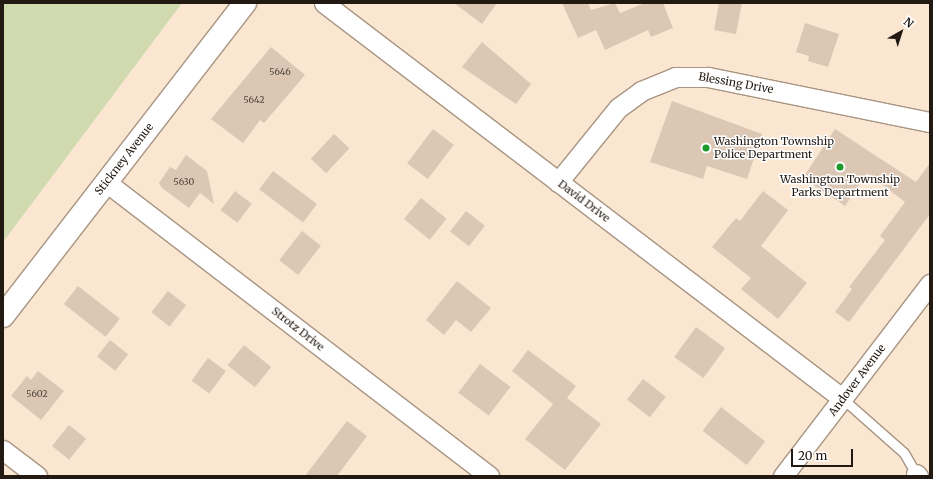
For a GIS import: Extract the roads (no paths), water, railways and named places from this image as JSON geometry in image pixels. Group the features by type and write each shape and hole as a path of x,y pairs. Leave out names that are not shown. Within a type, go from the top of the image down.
{"street":[{"name":"Stickney Avenue","path":"3,316 245,3"},
{"name":"David Drive","path":"324,3 844,399"},
{"name":"Blessing Drive","path":"558,182 618,108 641,91 675,77 708,77 930,122"},
{"name":"Strotz Drive","path":"106,182 489,476"},
{"name":"Andover Avenue","path":"783,476 844,399 930,284"},
{"path":"3,450 37,476"}],"lane":[{"path":"844,399 904,453 917,475"}],"place":[{"name":"Washington Township Police Department","path":"706,148"},
{"name":"Washington Township Parks Department","path":"840,167"}]}
